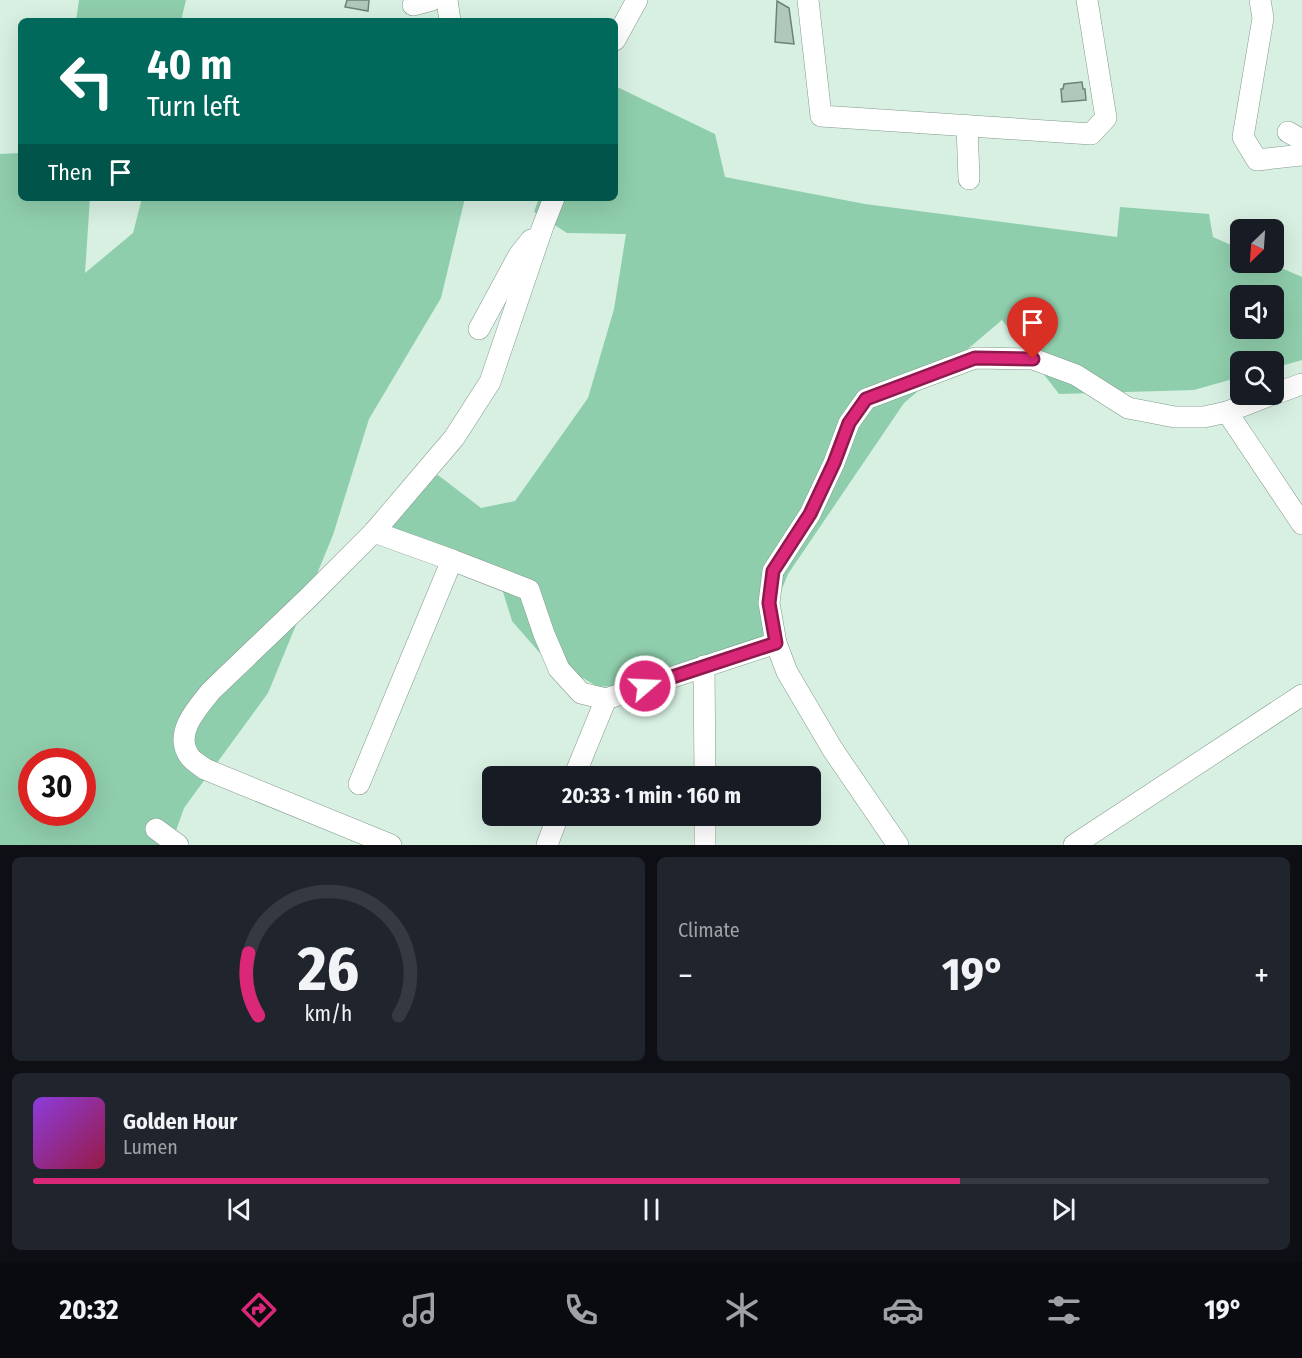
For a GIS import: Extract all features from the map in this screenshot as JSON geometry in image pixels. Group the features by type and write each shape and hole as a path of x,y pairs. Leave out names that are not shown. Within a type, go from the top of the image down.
{"street":[{"path":"447,0 450,18"},
{"path":"618,35 637,0"},
{"path":"808,0 821,116 1090,134 1106,118 1087,0"},
{"path":"1260,0 1263,18 1243,137 1257,160 1302,155"},
{"path":"967,126 969,179"},
{"path":"391,845 205,769 190,758 184,744 187,724 211,691 374,532 453,438 490,382 551,201"},
{"path":"479,329 519,255 543,226"},
{"path":"898,845 832,750 787,672 776,643 769,603 773,571 810,514 834,463 849,423 866,399 975,358 1033,359 1076,375 1128,408 1175,417 1204,417 1245,405"},
{"path":"1284,390 1302,384"},
{"path":"1227,412 1302,524"},
{"path":"374,532 529,590 559,669 581,693 606,699 776,643"},
{"path":"359,784 452,560"},
{"path":"704,666 705,766"},
{"path":"1074,845 1302,695"},
{"path":"579,766 606,699"},
{"path":"547,845 554,826"},
{"path":"705,826 705,845"},
{"path":"156,829 178,845"}],"green space":[{"path":"79,0 186,0 182,18 76,18"},
{"path":"618,87 715,134 725,177 865,204 1117,237 1120,207 1209,214 1213,237 1230,245 1230,273 1284,273 1284,269 1302,277 1302,360 1284,365 1284,351 1230,351 1230,380 1194,390 1059,394 1002,320 904,403 788,574 762,637 690,681 598,687 539,652 512,621 496,569 383,530 410,492 438,475 481,508 515,501 588,398 614,309 626,234 567,233 534,212 538,201 618,201"},
{"path":"18,153 18,201 90,201 85,273 133,233 141,201 464,201 441,298 369,419 333,535 268,693 184,808 171,845 0,845 0,154"}],"building":[{"path":"347,0 369,0 368,11 345,7"},
{"path":"777,1 789,8 794,44 775,42"},
{"path":"1082,82 1086,100 1062,102 1061,89 1064,84"}],"route":[{"path":"645,686 776,643 769,603 773,571 810,514 834,463 849,423 866,399 975,358 1033,359"}]}
